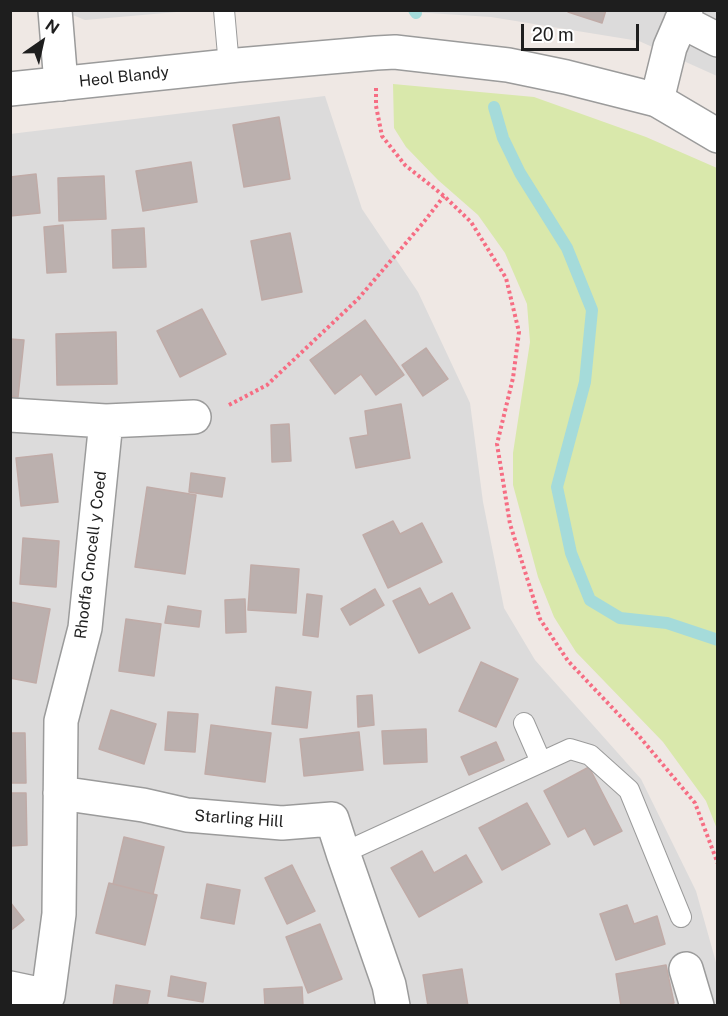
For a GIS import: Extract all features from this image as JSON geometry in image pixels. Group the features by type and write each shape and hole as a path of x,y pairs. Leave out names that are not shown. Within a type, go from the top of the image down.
{"street":[{"path":"55,10 61,84"},
{"path":"657,100 670,47 684,16 717,40"},
{"name":"Heol Blandy","path":"10,89 233,65 395,52 508,65 657,100 717,136"},
{"path":"10,415 106,421 194,417"},
{"name":"Rhodfa Cnocell y Coed","path":"10,988 48,996 59,914 61,721 85,628 106,421"},
{"name":"Starling Hill","path":"60,794 143,805 187,815 282,823 332,819 389,985 393,1005"},
{"path":"686,969 697,1005"}],"lane":[{"path":"224,10 233,65"},
{"path":"524,723 541,762"},
{"path":"343,853 570,749 590,754 629,790 681,917"}],"path":[{"path":"376,52 376,106 382,136 405,165 444,196 471,222 506,278 519,332 513,378 497,444 510,524 540,619 568,661 639,736 694,803 717,864"},
{"path":"194,417 235,403 267,385 358,299 444,196"}],"shaded area":[{"path":"63,11 188,11 85,20"},
{"path":"397,11 717,11 717,76 639,41 491,17"},
{"path":"325,96 362,209 418,292 470,403 483,502 504,608 535,660 641,779 696,891 717,966 717,1005 11,1005 10,134"}],"green space":[{"path":"393,84 534,97 646,137 717,168 717,829 706,801 663,742 576,652 554,617 538,577 513,485 513,453 530,342 527,304 505,253 478,215 438,180 406,147 394,128"}],"building":[{"path":"569,10 606,10 602,23 568,12"},
{"path":"279,117 290,179 244,187 233,125"},
{"path":"191,162 197,202 143,211 136,171"},
{"path":"36,174 40,213 10,216 10,177"},
{"path":"104,176 106,219 59,221 58,178"},
{"path":"63,225 66,272 47,273 44,227"},
{"path":"144,228 146,267 113,268 112,230"},
{"path":"290,233 302,292 262,300 251,241"},
{"path":"202,309 226,354 180,377 157,331"},
{"path":"365,320 404,375 376,395 361,374 335,394 310,360"},
{"path":"116,332 117,384 57,385 56,334"},
{"path":"10,339 24,340 18,397 10,396"},
{"path":"426,348 448,379 423,396 402,365"},
{"path":"401,404 410,458 356,468 350,438 368,435 365,411"},
{"path":"289,424 291,461 272,462 271,425"},
{"path":"52,454 58,502 21,506 16,458"},
{"path":"191,473 225,478 222,497 189,492"},
{"path":"147,487 196,495 185,574 135,567"},
{"path":"393,521 400,534 422,523 442,562 388,588 363,535"},
{"path":"23,538 59,541 56,587 20,584"},
{"path":"251,565 299,569 296,613 248,610"},
{"path":"420,588 429,605 452,593 470,628 419,653 393,601"},
{"path":"375,589 384,605 350,625 341,609"},
{"path":"307,594 322,596 318,637 303,635"},
{"path":"245,599 246,632 226,633 225,600"},
{"path":"10,602 50,609 36,683 10,678"},
{"path":"168,606 201,611 199,627 165,623"},
{"path":"126,619 161,624 154,676 119,671"},
{"path":"481,662 518,679 496,727 459,711"},
{"path":"276,687 311,692 307,728 272,724"},
{"path":"372,695 374,725 358,727 357,696"},
{"path":"111,710 156,724 144,764 99,749"},
{"path":"168,712 198,714 195,752 165,750"},
{"path":"211,725 271,733 265,782 205,774"},
{"path":"426,729 427,762 384,764 382,731"},
{"path":"359,732 363,770 304,776 300,739"},
{"path":"10,733 25,733 26,783 10,783"},
{"path":"496,742 504,760 469,775 461,757"},
{"path":"589,767 622,831 594,845 585,828 568,837 544,791"},
{"path":"10,793 26,793 27,845 10,846"},
{"path":"527,803 550,844 502,870 479,828"},
{"path":"124,837 164,847 153,894 113,884"},
{"path":"422,851 434,873 466,855 482,882 419,917 391,868"},
{"path":"292,865 315,911 287,924 265,878"},
{"path":"109,883 157,895 145,945 96,933"},
{"path":"207,884 240,890 234,924 201,918"},
{"path":"10,902 24,920 10,931"},
{"path":"627,905 634,924 657,916 665,944 616,960 600,914"},
{"path":"320,924 342,979 308,993 286,937"},
{"path":"666,965 674,1003 662,1006 621,1006 616,974"},
{"path":"462,969 468,1006 428,1006 423,975"},
{"path":"171,976 206,983 203,1002 168,996"},
{"path":"116,985 150,991 147,1006 113,1006"},
{"path":"302,987 303,1006 265,1006 264,989"}],"waterway":[{"path":"494,107 503,138 520,173 567,248 592,310 585,382 557,487 571,553 590,600 620,618 667,623 718,640"}]}
